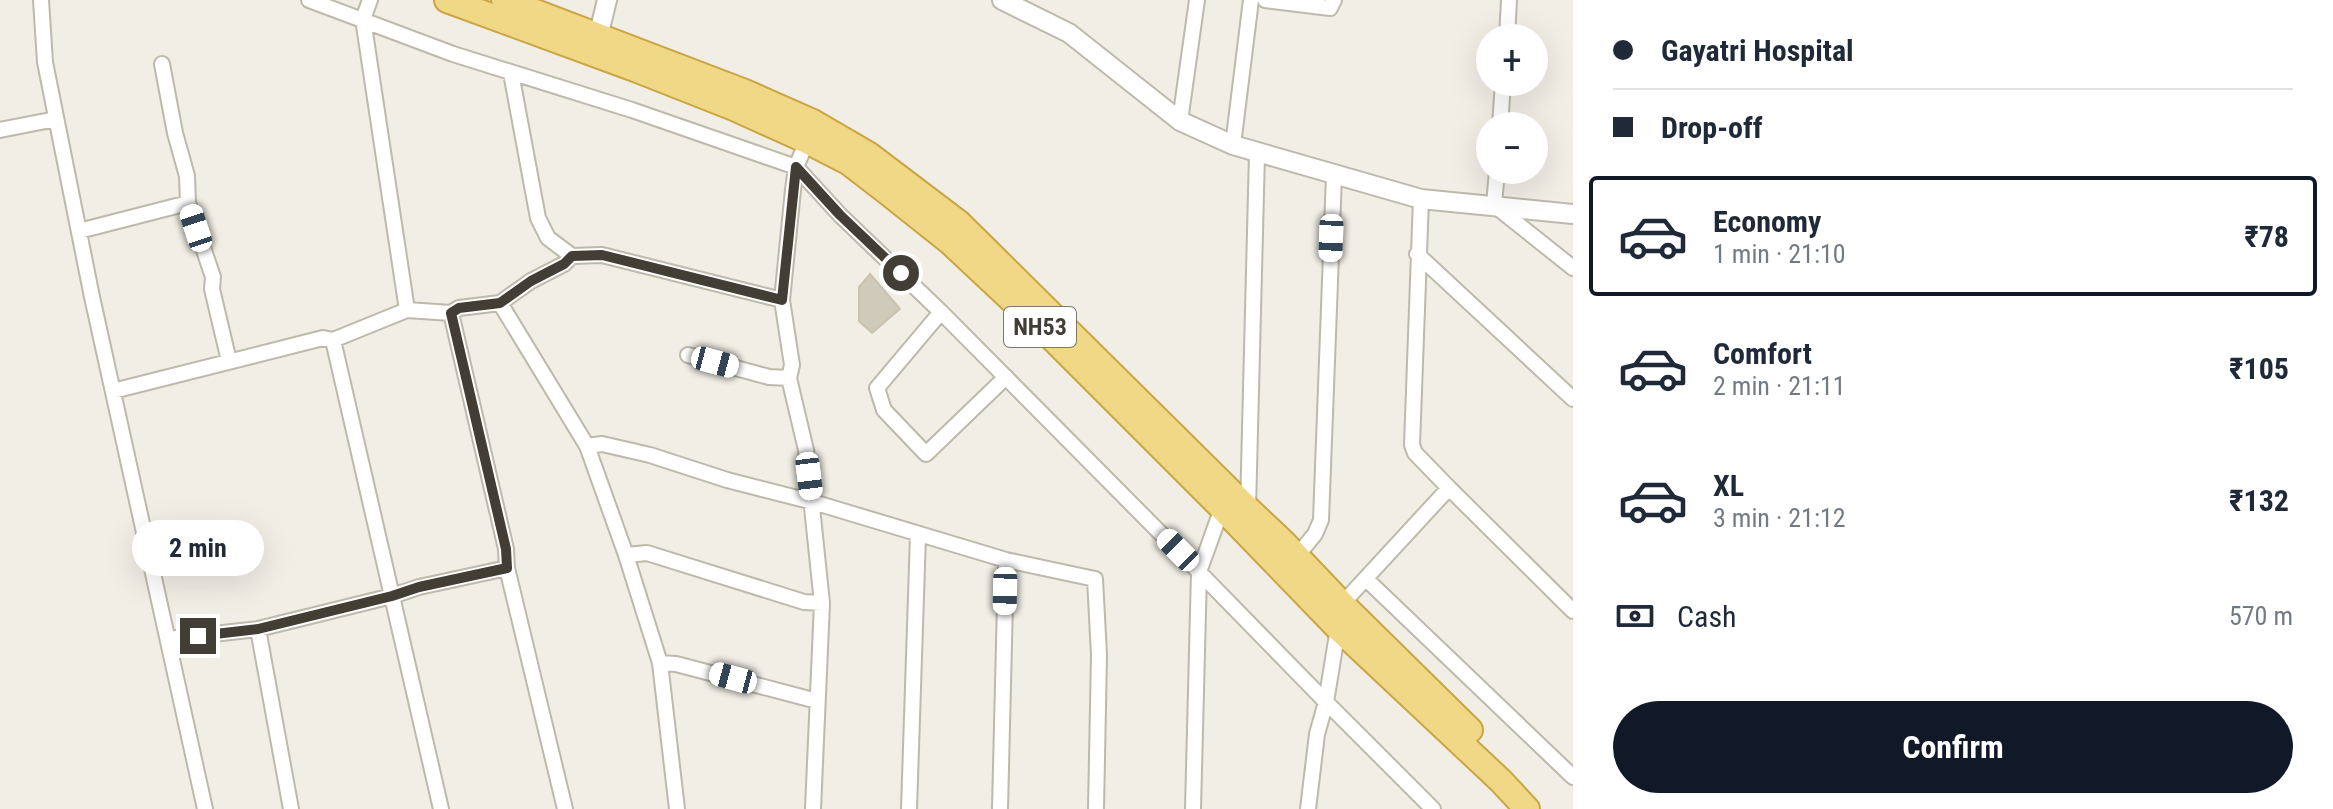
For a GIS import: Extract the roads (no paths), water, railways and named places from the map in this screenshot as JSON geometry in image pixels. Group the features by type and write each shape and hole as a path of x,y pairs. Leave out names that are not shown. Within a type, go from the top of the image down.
{"highway":[{"name":"NH53","path":"447,0 734,108 848,162 950,242 1048,334 1339,629 1527,809"},
{"name":"NH53","path":"504,0 745,92 813,122 894,172 959,223 1548,809"}],"street":[{"path":"41,0 45,62 56,119 205,809"},
{"path":"309,0 453,54 632,110 796,167 840,215 1006,377 1433,809"},
{"path":"370,0 363,19 407,310"},
{"path":"598,37 607,0"},
{"path":"1002,0 1069,33 1180,121 1233,145 1421,199 1573,214"},
{"path":"1180,121 1197,0"},
{"path":"1233,145 1251,0"},
{"path":"1265,0 1330,8 1334,0"},
{"path":"1508,24 1509,0"},
{"path":"162,64 187,176 188,203 213,277 212,289 229,361"},
{"path":"511,73 538,218 548,238 572,256 602,255 782,300"},
{"path":"0,130 56,119"},
{"path":"807,141 796,167 782,300 792,365 789,378 806,450 813,502 822,603 813,809"},
{"path":"1248,509 1257,153"},
{"path":"1297,556 1315,534 1321,520 1334,175"},
{"path":"1494,205 1496,184"},
{"path":"1421,199 1412,445 1415,453 1573,611"},
{"path":"79,231 188,203"},
{"path":"1494,205 1573,268"},
{"path":"1417,254 1573,399"},
{"path":"113,391 323,338 333,340 407,310 451,313 459,308 500,303 572,256"},
{"path":"500,303 587,446 626,555 660,663 677,809"},
{"path":"941,312 877,388 884,410 926,454 1006,377"},
{"path":"451,313 506,549 507,568 565,809"},
{"path":"333,340 441,809"},
{"path":"688,355 769,377 789,378"},
{"path":"587,446 602,444 650,455 1006,560 1095,579 1099,655 1096,809"},
{"path":"1308,809 1317,734 1326,702 1342,604 1449,488"},
{"path":"1193,809 1199,572 1222,508"},
{"path":"909,809 918,535"},
{"path":"626,555 647,553 804,602 822,603"},
{"path":"1000,809 1006,560"},
{"path":"168,639 258,629 419,587 507,568"},
{"path":"1366,579 1573,777"},
{"path":"258,629 291,809"},
{"path":"660,663 676,664 817,701"}]}
